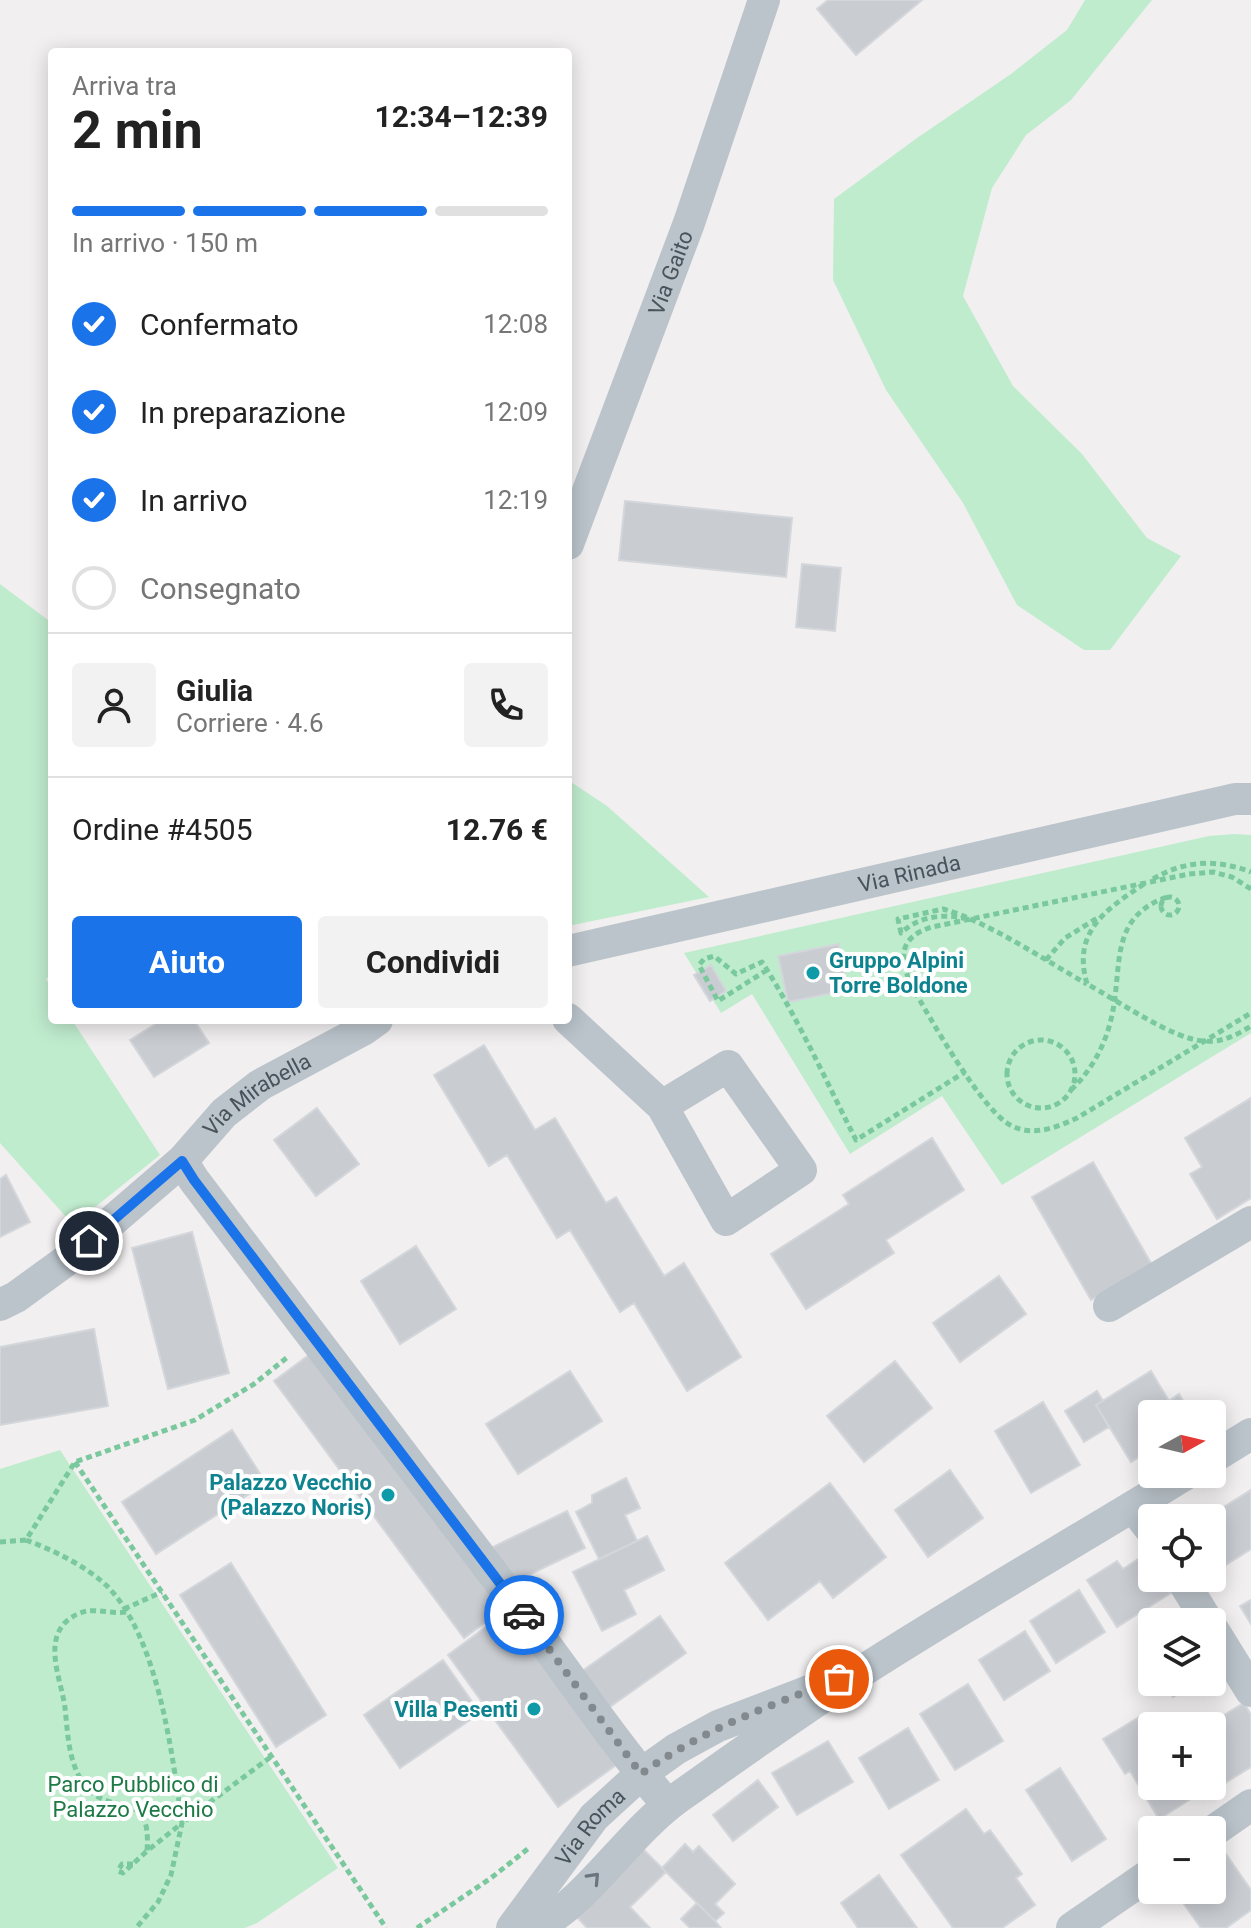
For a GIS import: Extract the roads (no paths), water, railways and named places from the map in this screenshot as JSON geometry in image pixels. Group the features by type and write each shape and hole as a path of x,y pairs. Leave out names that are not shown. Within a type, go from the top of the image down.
{"street":[{"name":"Via Gaito","path":"572,533 689,223 764,0"},
{"name":"Via Rinada","path":"572,950 1220,802 1251,799"},
{"path":"572,1023 662,1106 726,1220 801,1170 728,1066 662,1106"},
{"name":"Via Mirabella","path":"0,1305 67,1260 182,1161 224,1113 260,1085 371,1024"},
{"path":"182,1161 641,1774 668,1805"},
{"path":"1109,1306 1251,1222"},
{"path":"1226,1449 1251,1434"},
{"name":"Via Roma","path":"1157,1504 1173,1488"},
{"name":"Via Roma","path":"536,1928 560,1915 631,1838 668,1805 863,1670 1138,1522"},
{"path":"1226,1651 1251,1691"},
{"name":"Via Roma","path":"512,1928 594,1817 641,1774 676,1749 718,1726 863,1670"},
{"path":"1226,1822 1251,1805"},
{"path":"1072,1928 1138,1883"}],"place":[{"name":"Gruppo Alpini Torre Boldone","path":"813,973"},
{"name":"Palazzo Vecchio (Palazzo Noris)","path":"388,1495"},
{"name":"Villa Pesenti","path":"534,1709"}],"park label":[{"name":"Parco Pubblico di Palazzo Vecchio","path":"133,1796"}]}
